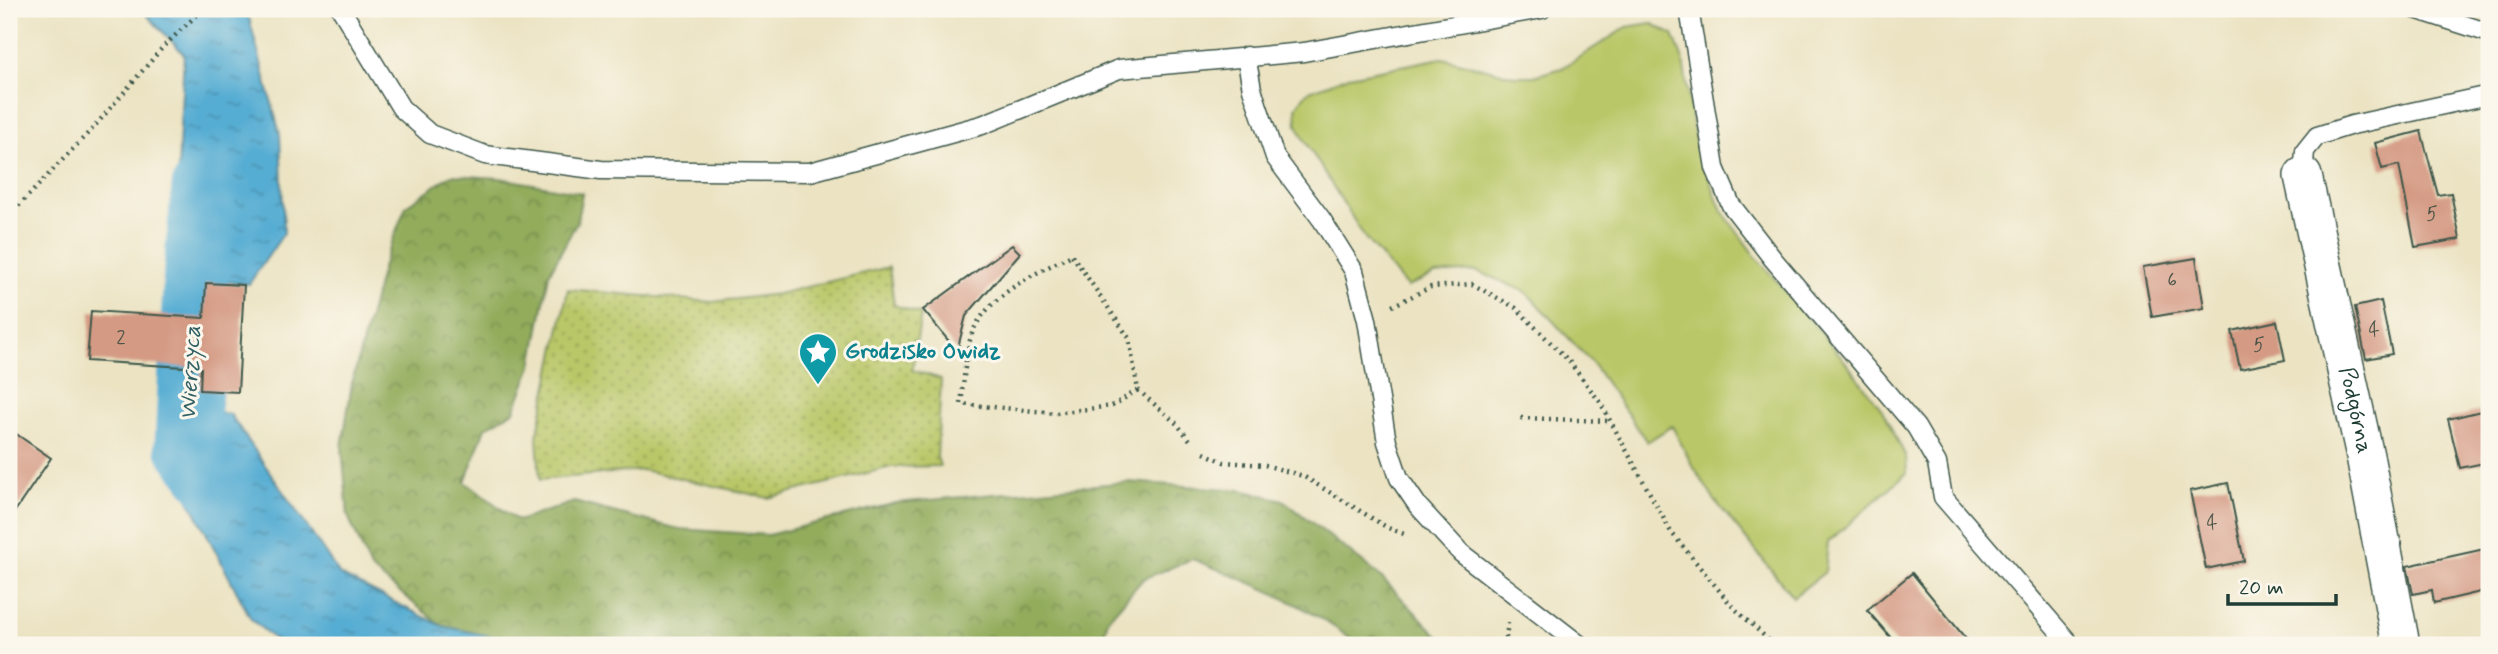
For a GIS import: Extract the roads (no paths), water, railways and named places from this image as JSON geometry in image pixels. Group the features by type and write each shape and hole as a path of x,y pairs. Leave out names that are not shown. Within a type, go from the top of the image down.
{"street":[{"name":"Podgórna","path":"2303,176 2365,456 2401,645"}],"lane":[{"path":"341,9 401,108 430,134 485,155 601,170 810,172 982,125 1119,69 1304,52 1542,9"},
{"path":"1689,9 1716,168 1731,205 1773,259 1916,427 1937,463 1943,497 2071,645"},
{"path":"2415,9 2483,31 2489,30"},
{"path":"1246,56 1252,89 1275,157 1322,220 1354,271 1367,320 1387,442 1399,478 1418,506 1461,552 1580,645"},
{"path":"2303,176 2305,151 2317,136 2352,125 2489,95"}],"water":[{"path":"141,9 243,9 248,14 280,134 284,233 249,284 206,280 173,262 184,54"},
{"path":"164,404 230,414 340,575 442,626 533,645 281,645 251,619 163,450"}],"waterway":[{"name":"Wierzyca","path":"204,188 196,269 187,445 219,487"}],"place":[{"name":"Grodzisko Owidz","path":"818,386"}]}
